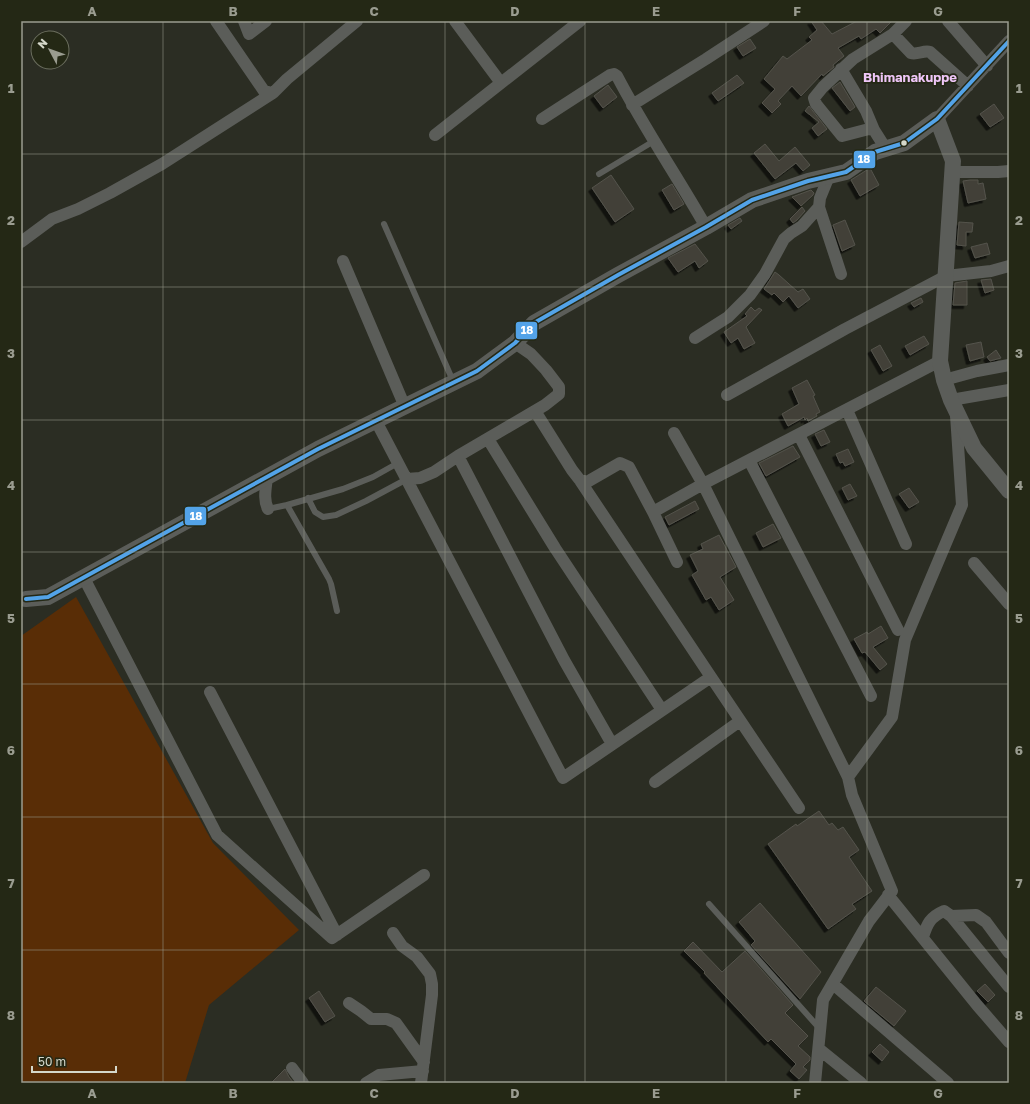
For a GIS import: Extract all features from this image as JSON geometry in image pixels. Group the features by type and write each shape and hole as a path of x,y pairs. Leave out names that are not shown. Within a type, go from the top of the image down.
{"street":[{"path":"216,21 264,91 273,93"},
{"path":"244,21 249,34 266,21"},
{"path":"21,242 52,219 84,206 110,193 162,164 273,93 287,79 357,21"},
{"path":"455,21 501,83"},
{"path":"435,135 580,21"},
{"path":"632,105 764,21"},
{"path":"874,130 869,129 842,136 814,98 820,89 841,69 853,59 893,34 906,21"},
{"path":"948,21 987,66"},
{"path":"893,34 913,54 926,51 930,52 968,86"},
{"path":"23,597 48,597 318,449 477,372 515,343 534,323 618,274 706,227 752,200 808,180 846,172 875,152 904,143 938,119 1009,41"},
{"path":"841,69 886,149"},
{"path":"542,119 610,75 614,74 617,76 632,105 706,227"},
{"path":"938,119 953,161 940,361 944,380 953,405 974,448 1009,491"},
{"path":"952,172 1009,171"},
{"path":"829,176 820,198 819,207 841,274"},
{"path":"695,338 728,317 750,295 765,274 784,239 802,226 819,207"},
{"path":"343,261 405,407"},
{"path":"727,395 845,329 946,276 990,271 1009,266"},
{"path":"407,479 420,478 434,472 458,456 535,411 559,394 559,387 546,370 531,354 515,343"},
{"path":"653,512 703,484 940,361"},
{"path":"944,380 977,371 1009,365"},
{"path":"953,405 1009,390"},
{"path":"848,777 892,717 905,640 962,505 953,405"},
{"path":"847,410 906,544"},
{"path":"535,411 572,470 799,808"},
{"path":"376,421 563,778 711,677"},
{"path":"674,433 703,484 848,777 852,795 892,890 869,921 823,1000 815,1083"},
{"path":"799,435 898,630"},
{"path":"488,439 555,548 662,710"},
{"path":"458,456 564,660 612,744"},
{"path":"749,460 872,696"},
{"path":"579,479 587,482 620,463 629,466 677,562"},
{"path":"267,477 265,504 268,509"},
{"path":"974,563 1009,604"},
{"path":"84,578 217,835 332,938 424,875"},
{"path":"210,692 337,935"},
{"path":"655,782 740,721"},
{"path":"888,895 1009,1042"},
{"path":"923,938 928,923 937,914 944,911 952,916 1009,987"},
{"path":"952,916 976,916 986,922 1009,953"},
{"path":"393,933 402,946 417,957 430,974 432,995 423,1072"},
{"path":"833,984 948,1083"},
{"path":"349,1003 371,1019 387,1019 396,1023 423,1072"},
{"path":"819,1049 861,1083"},
{"path":"292,1068 303,1083"},
{"path":"366,1083 379,1075 423,1072"}],"lane":[{"path":"599,174 654,141"},
{"path":"384,224 454,383"},
{"path":"268,509 287,505 349,486 373,477 398,463"},
{"path":"308,498 315,512 323,517 336,515 407,479"},
{"path":"287,505 329,579 337,611"},
{"path":"709,904 821,1031"}],"shaded area":[{"path":"76,597 213,843 299,930 209,1005 185,1083 21,1083 21,636"}],"building":[{"path":"811,21 821,21 832,34 857,21 892,21 880,33 876,29 861,39 859,36 838,48 844,56 833,65 834,67 823,76 822,74 801,96 792,86 778,101 781,104 772,113 762,103 775,89 764,79 783,56 787,59 812,40 809,37 817,30"},
{"path":"750,39 756,48 743,56 737,47"},
{"path":"737,75 744,83 718,101 712,93"},
{"path":"840,82 855,107 850,111 832,88"},
{"path":"608,85 617,97 603,108 594,96"},
{"path":"994,104 1004,118 990,127 980,114"},
{"path":"809,106 827,129 818,136 812,128 819,122 805,111"},
{"path":"765,144 779,161 795,147 810,165 803,171 796,163 775,179 754,153"},
{"path":"870,168 879,185 860,196 851,180"},
{"path":"611,175 634,209 615,222 592,188"},
{"path":"978,180 978,184 983,183 986,199 968,203 963,181"},
{"path":"672,184 684,204 674,210 662,190"},
{"path":"811,190 814,193 813,195 801,206 792,197"},
{"path":"802,207 805,211 793,223 790,219"},
{"path":"740,218 742,221 731,229 728,225"},
{"path":"845,220 855,245 842,251 833,225"},
{"path":"959,222 973,223 972,232 966,232 966,246 957,245"},
{"path":"987,243 990,254 975,258 971,247"},
{"path":"695,244 708,261 699,268 695,261 678,272 668,258"},
{"path":"775,272 798,292 803,289 810,299 798,308 789,296 783,302 774,293 772,295 764,289"},
{"path":"991,279 994,290 985,293 981,280"},
{"path":"967,281 967,305 953,305 955,283"},
{"path":"921,298 923,302 914,307 911,303"},
{"path":"751,307 755,311 759,308 762,310 746,327 755,343 744,349 738,338 731,343 724,332 747,316 745,314"},
{"path":"924,336 929,344 910,355 905,346"},
{"path":"981,342 984,357 970,361 966,345"},
{"path":"880,345 892,366 883,371 871,350"},
{"path":"996,350 1001,358 990,361 987,357"},
{"path":"807,380 815,395 813,396 820,412 816,414 817,416 808,421 807,418 805,420 804,417 788,426 782,414 799,404 792,388"},
{"path":"824,430 830,442 821,446 815,434"},
{"path":"793,446 800,457 766,476 759,463"},
{"path":"848,449 854,462 845,466 843,462 840,463 836,454"},
{"path":"850,484 857,496 848,500 842,488"},
{"path":"909,488 919,502 909,508 899,494"},
{"path":"695,501 699,509 669,525 665,517"},
{"path":"773,524 781,538 763,547 756,533"},
{"path":"719,535 736,567 720,577 734,600 719,610 711,597 706,600 692,575 698,571 690,555 703,549 701,544"},
{"path":"881,626 888,638 873,647 887,664 880,670 865,652 862,653 854,639 867,632 868,634"},
{"path":"819,811 829,825 832,823 838,830 843,827 859,850 849,857 872,891 852,904 856,909 828,929 768,844 796,824 797,826"},
{"path":"760,903 821,972 800,999 751,945 755,941 739,922"},
{"path":"693,942 722,972 745,951 793,1005 785,1013 808,1036 798,1046 810,1057 810,1060 803,1067 807,1070 799,1079 790,1071 796,1064 771,1039 768,1042 684,951"},
{"path":"985,984 995,995 988,1002 977,991"},
{"path":"876,987 906,1011 894,1026 864,1001"},
{"path":"319,991 335,1016 325,1022 309,998"},
{"path":"880,1044 889,1052 882,1061 872,1052"},
{"path":"285,1069 294,1083 271,1083"}],"transit line":[{"name":"18","path":"26,599 48,597 318,449 477,371 515,343 534,323 752,200 808,181 846,172 875,152 904,143 937,119 1009,41"}],"district":[{"name":"Bhimanakuppe","path":"910,77"}]}
